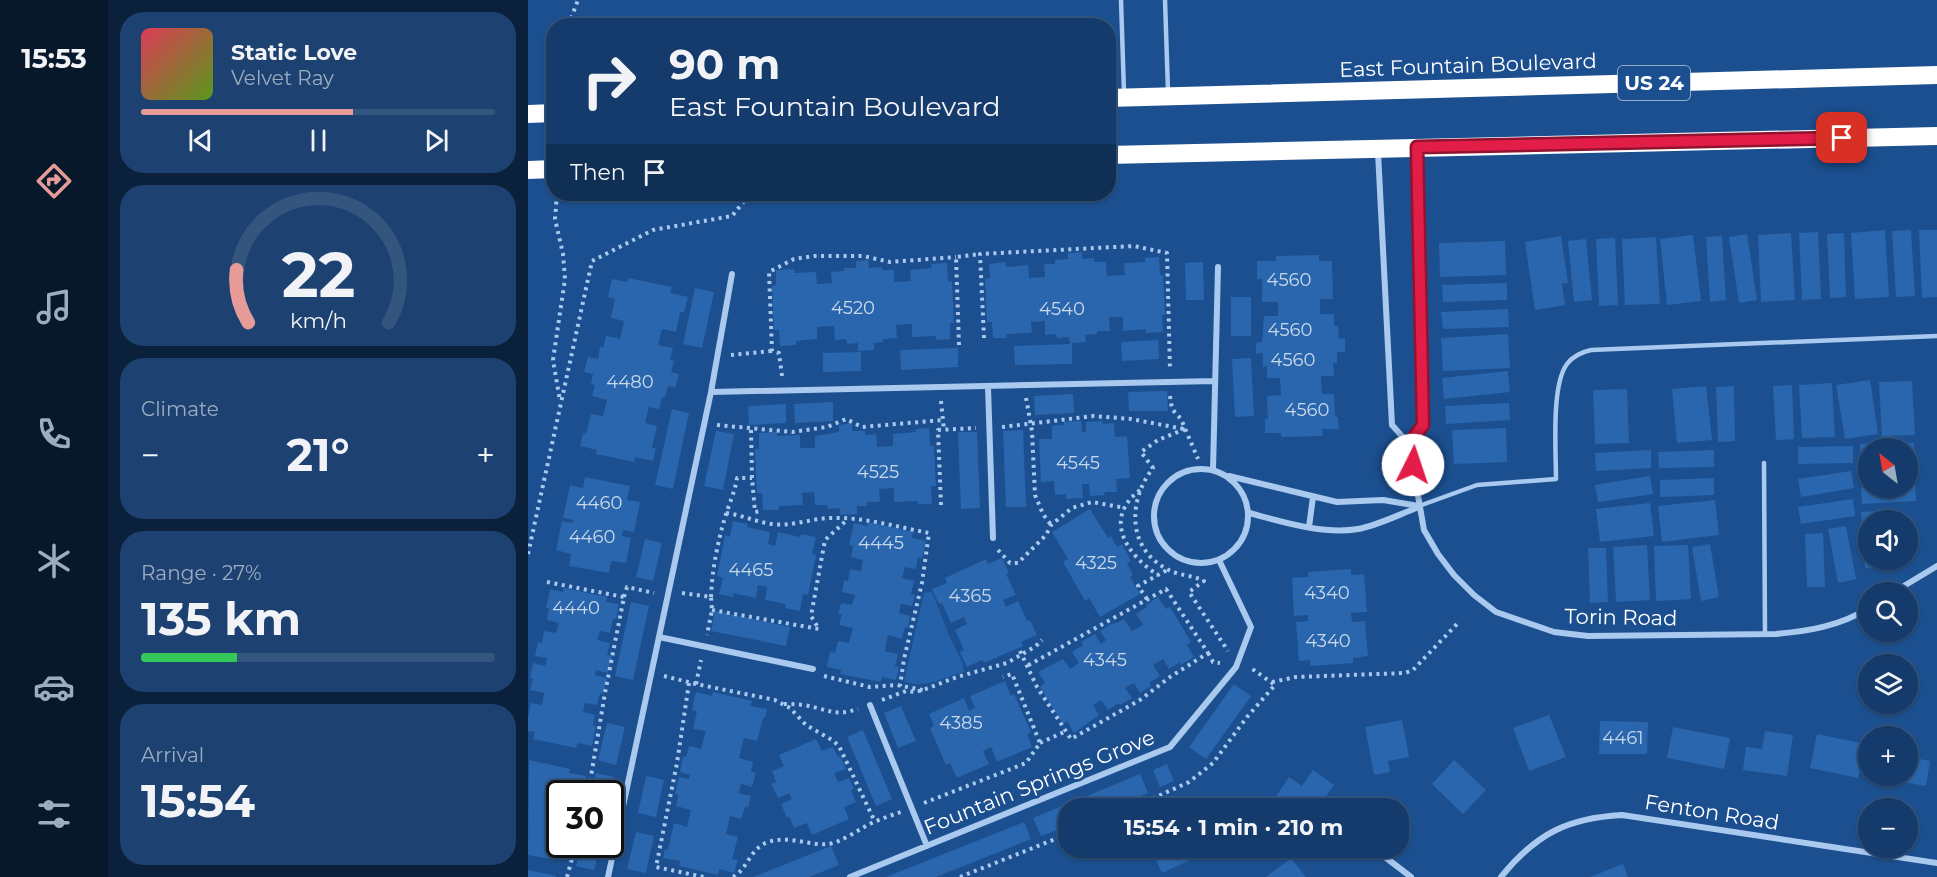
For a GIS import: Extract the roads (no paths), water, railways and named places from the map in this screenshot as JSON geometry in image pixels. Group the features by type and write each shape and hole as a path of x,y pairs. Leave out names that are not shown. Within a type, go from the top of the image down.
{"highway":[{"name":"East Fountain Boulevard","path":"1116,98 1937,75"},
{"path":"528,114 546,113"},
{"path":"1116,155 1937,136"},
{"path":"528,170 546,169"}],"street":[{"path":"1409,444 1423,425 1417,147"},
{"name":"Torin Road","path":"1378,148 1392,425 1409,444 1424,530 1454,575 1474,595 1497,612 1523,622 1554,632 1588,636 1806,632 1833,626 1858,615"},
{"path":"1213,470 1218,267"},
{"path":"608,877 705,422 732,274"},
{"path":"711,392 1215,381"},
{"path":"988,387 993,538"},
{"path":"1227,476 1239,487 1245,497 1249,523 1243,538 1237,548 1219,560 1191,563 1178,558 1160,539 1154,525 1153,513 1156,499 1162,489 1184,471 1201,468 1213,470 1227,476 1336,502 1383,500 1419,507"},
{"path":"1309,527 1313,497"},
{"path":"1249,513 1309,527 1343,530 1359,529 1419,507"},
{"name":"Fountain Springs Grove","path":"850,877 1170,747 1237,664 1251,627 1219,560"},
{"path":"1911,582 1937,566"},
{"path":"659,637 813,669"},
{"path":"870,705 927,846"},
{"name":"Fenton Road","path":"1501,877 1534,842 1554,830 1576,821 1622,815 1937,863"},
{"path":"1386,858 1411,877"}],"lane":[{"path":"1116,98 1121,0"},
{"path":"1165,0 1168,96"},
{"path":"1419,507 1477,485 1556,479 1557,391 1567,364 1582,352 1937,336"},
{"path":"1764,463 1765,634"}]}
